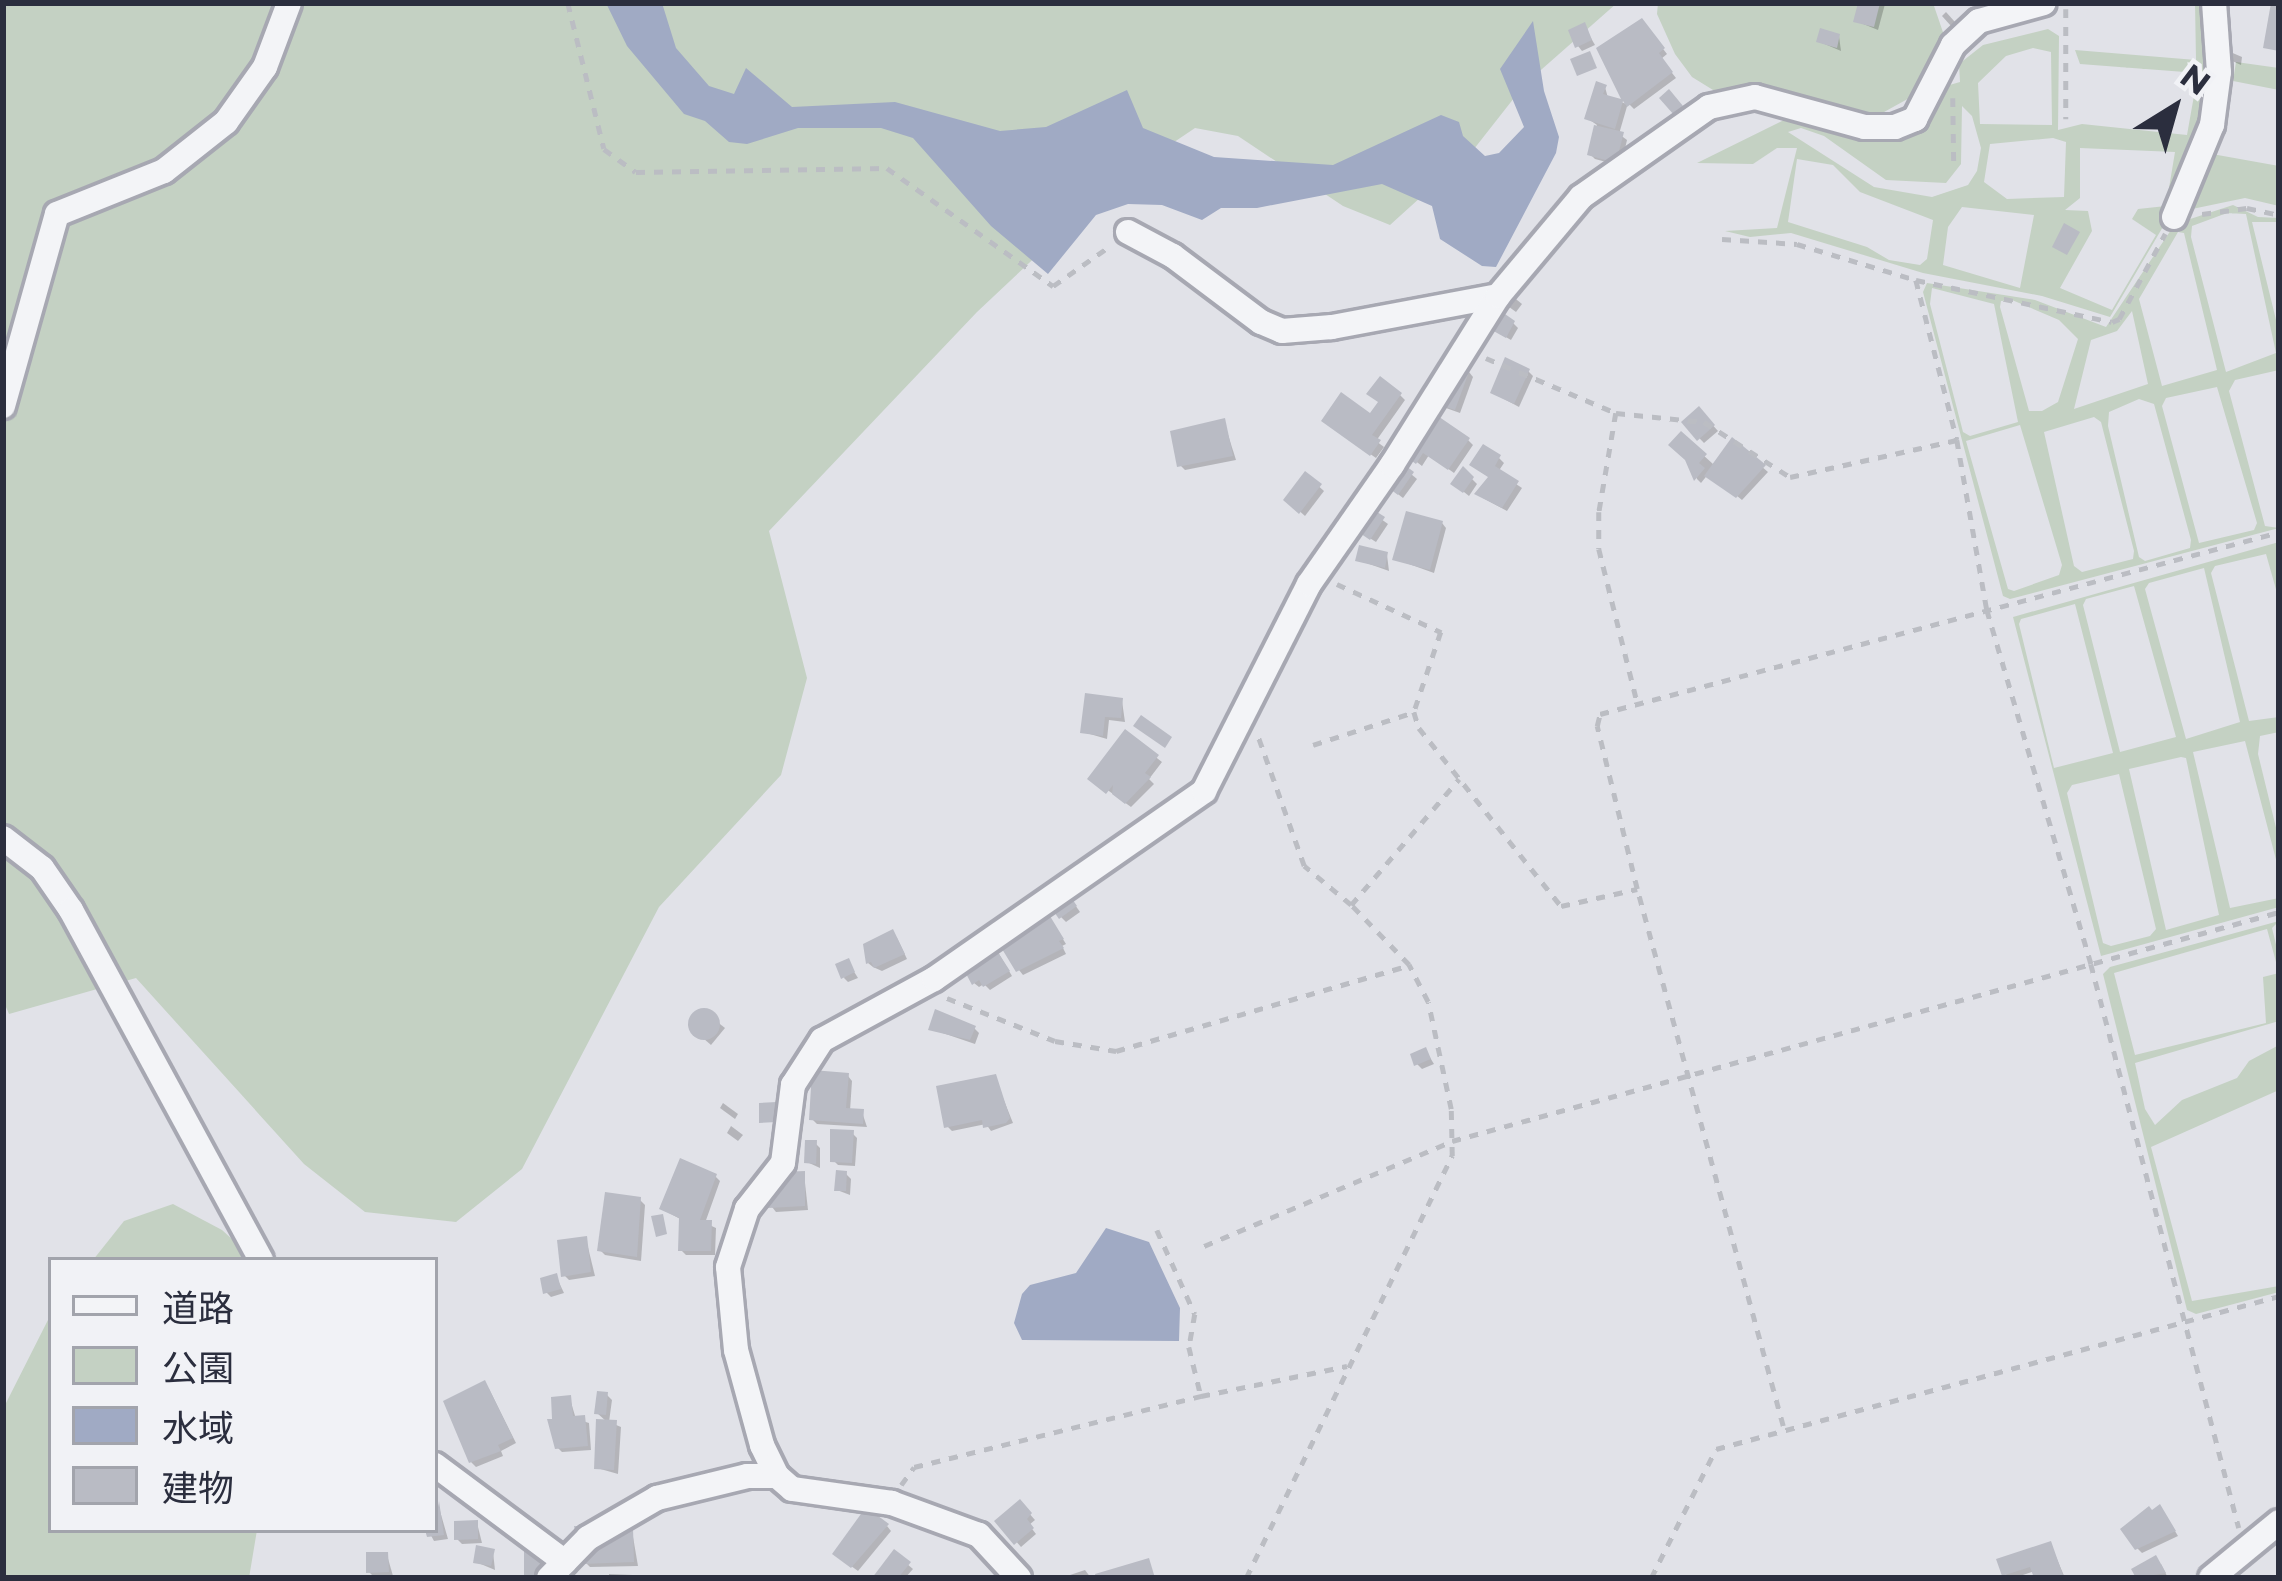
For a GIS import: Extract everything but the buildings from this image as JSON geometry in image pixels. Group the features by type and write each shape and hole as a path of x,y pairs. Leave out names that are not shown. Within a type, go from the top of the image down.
{"street":[{"path":"3,406 57,214 164,171 226,122 265,68 289,3"},
{"path":"1019,1578 980,1535 892,1503 792,1489 777,1476 762,1445 736,1350 728,1267 747,1209 783,1163 794,1085 822,1040 919,988 1204,791 1315,575 1498,296 1581,197 1708,106 1755,97 1864,127 1895,127 1915,119 1953,45 1978,21 2044,3"},
{"path":"2174,218 2212,125 2220,51 2214,3"},
{"path":"1128,232 1172,256 1261,322 1282,331 1332,327 1498,296"},
{"path":"3,838 42,868 71,910 259,1257"},
{"path":"438,1468 557,1570 599,1531 657,1498 747,1476 777,1476"},
{"path":"2211,1578 2279,1522"}],"path":[{"path":"568,3 604,148 636,172 886,168 1054,286 1128,232"},
{"path":"2066,3 2066,118"},
{"path":"1953,87 1954,167"},
{"path":"1722,239 1798,244 1916,280 2112,322 2119,319 2174,218 2247,208 2279,215"},
{"path":"1916,280 1957,440 1987,610 2091,964 2243,1547"},
{"path":"1464,350 1616,413 1704,422 1790,476 1957,440"},
{"path":"1616,413 1599,512 1599,549 1637,704"},
{"path":"1783,1426 1637,889 1598,726 1600,714 2279,532"},
{"path":"1315,575 1430,622 1442,632 1414,712 1419,728 1561,906 1637,889"},
{"path":"1246,1578 1452,1156 1451,1109 1428,1002 1408,965 1351,905 1304,866 1293,846 1247,706"},
{"path":"1313,745 1414,712"},
{"path":"1351,905 1459,778"},
{"path":"1204,1246 1452,1141 2279,912"},
{"path":"919,988 1054,1041 1116,1051 1408,965"},
{"path":"1157,1230 1195,1314 1189,1348 1201,1396"},
{"path":"1651,1578 1716,1449 1783,1426 2279,1296"},
{"path":"892,1503 914,1467 1201,1396 1347,1366"}],"green space":[{"path":"3,3 1617,3 1525,84 1474,149 1390,225 1343,206 1238,136 1195,128 1115,182 977,312 769,531 807,678 781,775 659,907 522,1169 456,1222 365,1212 304,1164 136,978 9,1014 3,1000"},
{"path":"1658,3 1940,3 1934,6 1946,41 1913,96 1875,117 1778,88 1726,98 1692,77 1675,54 1657,14"},
{"path":"2195,3 2205,3 2206,112 2174,208 2110,317 2042,296 1923,273 1791,233 1750,237 1725,231 1777,228 1797,148 1777,148 1753,164 1697,163 1788,118 1916,125 1946,86 1960,82 1959,64 1983,45 2048,29 2059,36 2058,130 2082,124 2187,135 2198,73 2080,64 2075,50 2196,60","holes":["2033,48 2051,52 2052,125 1980,124 1978,83 2006,56","1962,106 1972,116 1981,148 1977,171 1968,185 1932,197 1874,187 1788,132 1801,128 1824,136 1886,180 1946,183 1961,164","2053,138 2066,142 2064,197 2007,199 1984,182 1990,144","2080,148 2175,152 2166,206 2138,209 2132,219 2156,235 2112,310 2060,288 2092,231 2088,211 2065,210 2080,198","1797,159 1833,165 1860,192 1933,220 1927,259 1920,265 1889,260 1867,247 1788,222","1962,207 2034,215 2020,288 1943,265 1948,227"]},
{"path":"2236,62 2279,68 2279,90 2233,81"},
{"path":"2212,154 2279,166 2279,206 2245,198 2192,209"},
{"path":"2233,205 2258,217 2279,218 2279,222 2252,222 2279,332 2279,370 2235,380 2229,391 2265,526 2279,528 2010,599 2003,596 1923,292 1927,283 2035,300 2106,327 2175,224","holes":["2227,213 2246,214 2276,353 2226,372 2192,226","2178,232 2184,233 2217,370 2162,386 2139,299","1932,288 1994,304 2018,422 1970,436 1963,432 1930,304","2012,300 2059,320 2078,339 2058,402 2042,411 2029,411 2001,301","2132,311 2148,384 2074,409 2091,340 2117,331","2217,387 2257,523 2254,530 2199,543 2162,406 2166,398","2139,399 2154,404 2190,548 2145,561 2139,557 2108,426 2109,412","2094,417 2101,422 2134,551 2133,559 2082,572 2074,566 2044,432","2020,425 2062,565 2059,575 2008,589 1966,441"]},
{"path":"2279,542 2279,600 2266,554 2215,566 2211,573 2249,721 2279,717 2279,732 2260,736 2258,754 2279,840 2279,871 2245,741 2193,752 2230,908 2279,898 2279,907 2101,956 2013,617","holes":["2204,568 2240,722 2186,739 2145,589 2149,583","2134,586 2176,737 2120,752 2083,605 2086,599","2075,604 2113,753 2054,768 2021,619","2181,757 2186,758 2219,915 2166,930 2129,769","2119,774 2156,929 2150,936 2111,946 2103,943 2067,793 2072,785"]},
{"path":"2279,921 2272,928 2279,957 2279,973 2279,1021 2135,1063 2145,1109 2155,1125 2182,1100 2237,1078 2249,1061 2279,1045 2279,1090 2151,1147 2192,1301 2279,1286 2279,1292 2196,1314 2187,1310 2103,974 2110,967","holes":["2267,929 2279,973 2263,977 2266,1023 2135,1055 2114,973"]},
{"path":"173,1204 222,1230 252,1257 95,1257 124,1221"},
{"path":"48,1320 48,1533 256,1533 249,1578 3,1578 3,1409"}],"water":[{"path":"606,3 662,3 676,48 709,86 734,94 746,68 792,107 895,102 1000,131 1046,127 1127,90 1143,128 1214,157 1333,165 1441,115 1459,122 1463,136 1485,156 1499,153 1524,127 1500,69 1533,21 1544,91 1559,137 1556,153 1496,267 1482,266 1440,239 1432,206 1382,184 1257,208 1221,208 1202,220 1162,205 1128,204 1096,215 1048,274 991,226 913,138 881,128 798,128 747,144 729,142 705,121 684,114 627,46"},
{"path":"1106,1228 1149,1242 1180,1308 1179,1341 1022,1340 1014,1323 1022,1294 1030,1285 1076,1273"}]}
